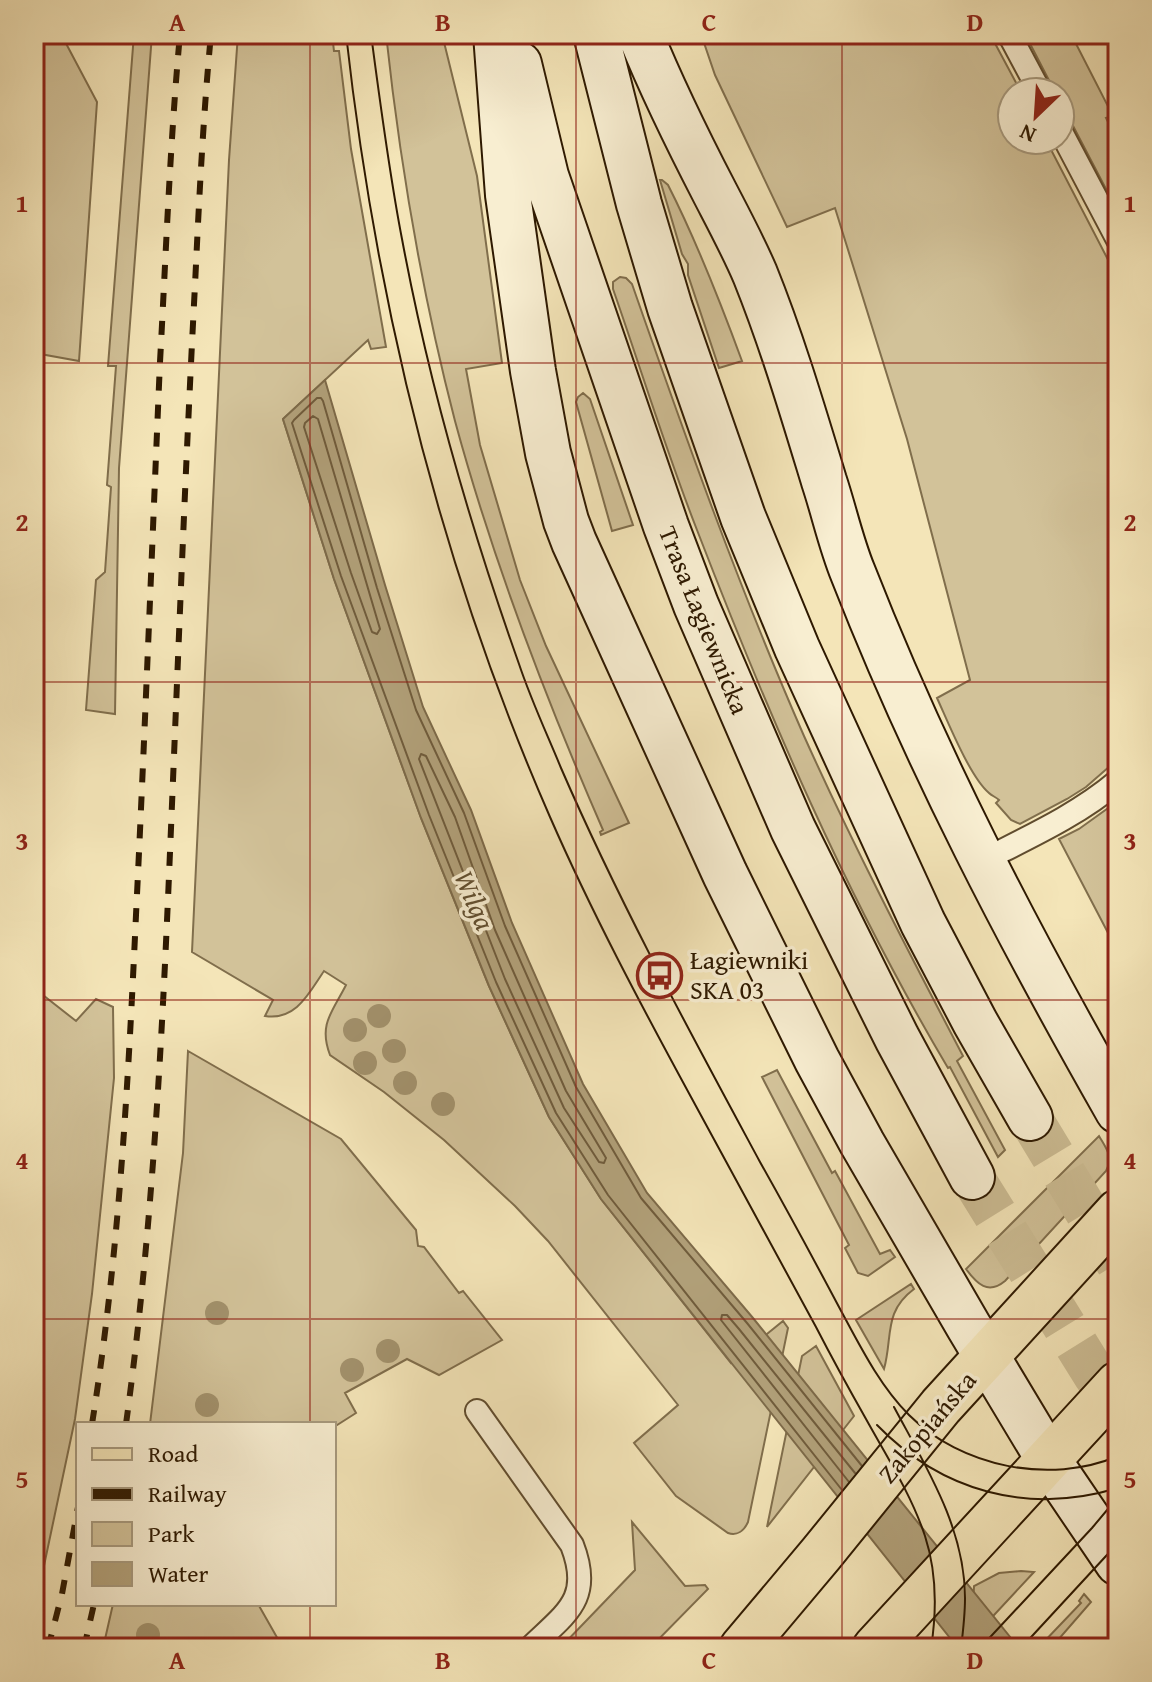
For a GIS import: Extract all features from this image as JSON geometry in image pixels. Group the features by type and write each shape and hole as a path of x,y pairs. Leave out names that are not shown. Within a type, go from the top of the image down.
{"main road":[{"path":"496,34 508,195 533,371 548,453 574,542 780,989 862,1143 986,1357 1092,1528 1118,1563"},
{"name":"Trasa Łagiewnicka","path":"512,34 546,176 650,481 696,605 793,829 889,1023 972,1177"},
{"path":"596,34 639,204 670,308 743,517 797,648 923,923 1030,1118"},
{"path":"640,34 739,239 769,309 852,570 901,687 982,861 1038,969 1118,1111"},
{"name":"Zakopiańska","path":"742,1648 923,1427 1118,1212"},
{"path":"875,1648 1118,1384"}],"lane":[{"path":"1009,34 1031,76"},
{"path":"1074,156 1118,240"},
{"path":"982,861 1064,819 1118,781"},
{"path":"477,1411 572,1545 579,1563 580,1586 574,1601 530,1648"}],"green space":[{"path":"34,34 61,34 97,102 79,361 40,354 34,392"},
{"path":"134,34 152,34 119,468 115,714 86,710 96,580 105,572 111,487 107,485 116,366 108,366"},
{"path":"238,34 332,34 334,51 339,51 351,149 386,347 371,349 368,340 283,419 334,579 421,818 489,986 549,1117 601,1199 731,1363 783,1321 788,1328 748,1522 737,1533 728,1533 676,1496 634,1443 678,1405 548,1241 444,1140 384,1092 330,1055 326,1026 346,985 324,971 293,1010 265,1016 273,1000 192,952 229,160"},
{"path":"386,34 442,34 477,176 502,363 466,369 480,445 520,580 546,646 629,823 601,835 603,830 503,577 455,421 413,229"},
{"path":"701,34 990,34 1012,76 996,76 996,156 1054,156 1118,279 1118,759 1086,787 1020,824 1011,820 996,803 999,800 974,775 937,698 970,680 907,439 835,208 787,227 715,75"},
{"path":"1025,34 1071,34 1113,116 1106,118 1118,142 1118,212 1076,132 1076,76 1047,76"},
{"path":"660,180 668,185 689,228 742,361 719,368"},
{"path":"620,277 632,284 735,568 804,736 861,857 963,1056 957,1061 1005,1150 998,1157 876,938 781,736 675,470 613,289 613,282"},
{"path":"583,393 590,399 633,525 612,531 576,402"},
{"path":"1118,801 1118,952 1059,839 1079,829"},
{"path":"34,988 76,1021 96,999 113,1007 114,1078 92,1294 75,1419 34,1613"},
{"path":"188,1051 341,1139 416,1230 418,1246 424,1247 459,1293 463,1291 502,1340 439,1375 407,1359 345,1393 356,1413 336,1426 336,1422 150,1422 183,1153"},
{"path":"777,1070 880,1254 890,1250 895,1257 868,1276 858,1273 845,1248 849,1245 762,1077"},
{"path":"1099,1136 1109,1157 1106,1171 1005,1281 988,1287 974,1279 966,1269"},
{"path":"911,1284 914,1289 893,1316 884,1369 856,1320"},
{"path":"816,1346 854,1416 767,1527 802,1356"},
{"path":"632,1522 685,1586 705,1585 708,1589 650,1648 560,1648 635,1570"},
{"path":"1034,1572 982,1628 972,1628 974,1586 999,1573"},
{"path":"1084,1594 1091,1602 1051,1648 1038,1648 1081,1603 1079,1601"},
{"path":"113,1606 259,1606 283,1648 103,1648"}],"water":[{"name":"Wilga","path":"325,380 423,707 471,810 512,923 583,1084 647,1193 753,1318 1019,1648 958,1648 601,1199 549,1117 489,986 421,818 334,579 283,419"}],"tunnel":[{"path":"1030,1118 1118,1263"},
{"path":"972,1177 1118,1407"}],"tram line":[{"path":"346,34 375,235 395,334 445,531 476,627 550,817 600,924 913,1505 925,1536 934,1578 931,1648"},
{"path":"371,34 393,188 413,293 452,454 484,560 524,677 561,768 607,869 682,1016 862,1350 888,1391 909,1415 930,1433 954,1447 1008,1466 1064,1469 1092,1465 1118,1456"},
{"path":"894,1407 942,1499 958,1547 965,1598 961,1648"},
{"path":"877,1425 929,1467 988,1492 1019,1498 1052,1499 1118,1488"},
{"path":"980,1648 1118,1497"},
{"path":"1021,1648 1118,1543"}],"railway":[{"path":"92,1422 116,1234 126,1107 160,362 180,34"},
{"path":"126,1422 143,1281 159,1067 191,356 211,34"},
{"path":"48,1648 76,1518"},
{"path":"84,1648 94,1606"}],"place":[{"name":"Łagiewniki SKA 03","path":"659,975"}]}
